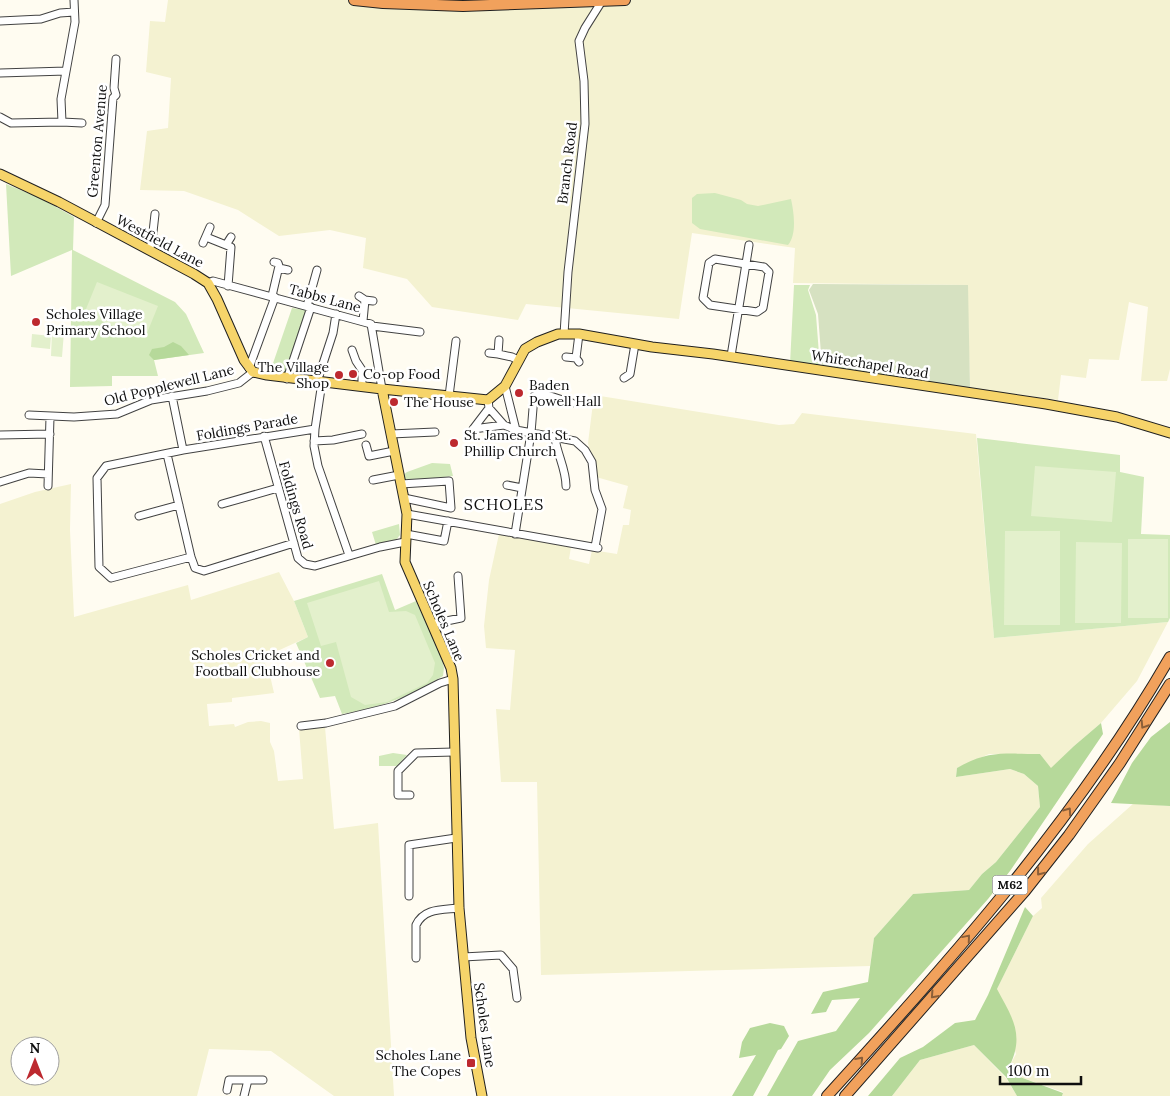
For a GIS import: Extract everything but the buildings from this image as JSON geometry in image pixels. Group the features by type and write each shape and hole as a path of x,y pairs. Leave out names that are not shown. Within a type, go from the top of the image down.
{"highway":[{"path":"354,0 392,4 463,6 625,0"},
{"name":"M62","path":"827,1096 947,962 1062,820 1113,748 1170,657"},
{"name":"M62","path":"845,1096 1025,891 1069,835 1115,770 1170,684"}],"main road":[{"name":"Westfield Lane","path":"0,174 37,191 208,283 217,298 244,360 251,370"},
{"name":"Whitechapel Road","path":"505,386 525,349 532,344 552,336 579,334 635,344 731,356 1046,404 1117,418 1170,433"},
{"path":"251,370 286,378 449,396 488,404 505,386"},
{"name":"Scholes Lane","path":"382,389 407,514 405,562 451,668 453,679 459,908 471,1038 482,1096"}],"street":[{"path":"62,122 61,99 75,22 74,0"},
{"name":"Branch Road","path":"564,334 568,272 585,124 584,82 579,41 584,28 602,1"},
{"path":"0,21 41,19 74,12"},
{"name":"Greenton Avenue","path":"96,223 105,204 113,98 116,95 114,88 117,59 109,54"},
{"path":"0,73 66,71"},
{"path":"0,118 11,123 82,123"},
{"path":"149,250 155,214"},
{"path":"210,228 205,240 231,247 228,286"},
{"path":"226,245 231,237"},
{"path":"731,356 749,245"},
{"path":"715,259 764,267 769,272 763,308 757,312 738,309 710,305 703,298 709,263 715,259"},
{"path":"251,370 273,297 277,265 288,270"},
{"path":"286,378 309,307 317,270"},
{"name":"Tabbs Lane","path":"208,283 213,281 371,324 382,389"},
{"path":"363,321 362,298 373,301"},
{"path":"336,314 320,382 314,440 318,466 349,556"},
{"path":"372,326 420,332"},
{"path":"566,357 577,360 579,334"},
{"path":"498,354 499,340"},
{"path":"449,396 456,341"},
{"path":"624,378 630,374 635,344"},
{"path":"352,350 362,370 362,387"},
{"path":"489,353 512,357 518,360"},
{"name":"Old Popplewell Lane","path":"29,415 74,417 117,414 151,400 207,391 239,383 251,370"},
{"path":"505,386 516,430"},
{"path":"515,534 532,433 534,396 541,394 572,403"},
{"name":"Foldings Parade","path":"172,396 184,450"},
{"path":"407,514 597,548 602,509 595,490 592,462 584,450 574,441 516,430 504,425 473,429 488,404 504,425"},
{"path":"48,486 50,417"},
{"name":"Foldings Parade","path":"191,557 111,578 99,567 97,478 106,466 184,450 315,429"},
{"path":"340,429 340,439"},
{"path":"391,434 435,432"},
{"path":"0,435 50,434"},
{"path":"314,440 340,439 362,434"},
{"name":"Foldings Road","path":"264,436 298,558 305,564 314,566 406,538"},
{"path":"555,438 557,452 566,475 566,486"},
{"path":"366,445 369,456 394,451"},
{"path":"167,454 195,568 204,571 294,543"},
{"path":"0,482 29,473 48,474"},
{"path":"373,480 449,481 452,508 404,498"},
{"path":"507,485 522,488"},
{"path":"222,504 278,488"},
{"path":"139,516 179,505"},
{"path":"406,538 444,541 448,521"},
{"path":"432,624 461,618 458,576"},
{"path":"301,726 326,723 395,706 440,683 453,679"},
{"path":"410,795 394,796 398,771 416,753 454,752"},
{"path":"409,896 409,845 456,838"},
{"path":"416,958 417,921 428,912 459,908"},
{"path":"463,957 502,955 513,969 517,998"},
{"path":"228,1090 229,1078 263,1080"},
{"path":"244,1096 248,1080"}],"shaded area":[{"path":"168,0 354,0 383,3 625,0 1170,0 1170,369 1167,381 1141,381 1148,307 1129,302 1119,360 1089,359 1086,378 1061,375 1058,400 970,388 967,285 793,283 795,248 692,233 679,319 526,304 518,320 432,307 407,279 363,268 366,238 330,230 279,236 238,210 184,191 140,190 147,131 168,128 171,78 146,72 150,21 165,22"},
{"path":"594,395 779,425 794,424 802,413 976,434 994,638 1168,622 1137,681 1101,723 1051,769 1040,754 989,754 957,768 956,777 1010,769 1024,774 1038,786 1040,807 996,862 982,874 969,890 913,894 874,938 870,966 541,975 537,782 501,782 496,709 510,710 515,650 486,648 484,626 489,580 499,534 571,547 569,559 589,564 592,550 617,554 623,525 629,525 631,510 623,508 628,486 596,477 588,443"},
{"path":"71,484 70,530 74,617 188,585 191,600 279,572 294,601 308,637 262,658 269,671 274,693 232,698 232,702 207,704 209,726 234,724 235,727 248,722 261,721 270,723 270,742 274,751 278,781 303,779 299,729 325,727 334,829 378,823 394,1096 334,1096 271,1051 209,1049 197,1096 0,1096 0,504 35,492"},
{"path":"1134,803 1170,806 1170,1096 1062,1096 1063,1092 1020,1077 1010,1065 1016,1054 997,989 1033,916 1042,908 1041,898 1088,844"},
{"path":"974,1045 1006,1078 1017,1096 892,1096 920,1060"}],"green space":[{"path":"6,184 40,198 74,217 73,250 175,302 186,314 204,353 154,360 158,376 112,376 112,386 70,387 72,250 11,276"},
{"path":"715,193 758,206 791,199 794,229 788,245 700,229 692,223 692,198 697,194"},
{"path":"97,282 158,306 145,338 84,314"},
{"path":"813,284 968,285 970,388 822,367 818,314 809,290"},
{"path":"794,285 810,285 808,290 816,315 820,367 790,364"},
{"path":"292,308 306,310 286,374 270,372"},
{"path":"52,331 64,332 62,357 51,356"},
{"path":"32,334 51,336 50,349 31,347"},
{"path":"173,342 181,346 189,355 154,360 149,355 152,349 164,347"},
{"path":"977,438 1120,455 1120,472 1144,477 1141,534 1170,535 1170,618 1168,622 994,638"},
{"path":"432,463 450,464 453,476 406,481 403,475 407,472"},
{"path":"1035,466 1116,472 1112,522 1031,516"},
{"path":"399,524 400,535 396,540 376,545 372,532"},
{"path":"1005,531 1060,531 1060,625 1004,625"},
{"path":"1128,539 1168,539 1168,618 1128,618"},
{"path":"1076,542 1122,543 1121,623 1075,623"},
{"path":"382,574 395,610 416,601 442,658 443,676 395,700 342,714 335,696 320,698 296,643 308,637 294,601"},
{"path":"379,581 389,612 406,611 415,615 435,663 433,675 427,683 387,702 365,705 351,697 336,642 321,646 307,603"},
{"path":"1170,722 1170,806 1111,803 1132,763 1151,737"},
{"path":"1101,723 1103,734 1010,871 988,899 869,1033 830,1070 812,1096 767,1096 798,1041 836,1031 860,998 832,1000 826,1012 811,1014 823,992 868,982 874,938 913,894 969,890 982,874 996,862 1040,807 1038,786 1024,774 1010,769 956,777 957,768 978,758 997,754 1040,754 1051,768"},
{"path":"393,753 407,755 397,766 379,766 379,756"},
{"path":"1025,907 1033,916 997,989 1011,1016 1016,1034 1014,1054 1010,1065 1020,1077 1063,1093 1062,1096 1017,1096 1006,1077 974,1045 920,1060 892,1096 868,1096 900,1058 923,1047 955,1023 975,1020 988,995"},
{"path":"770,1023 784,1026 789,1036 781,1049 778,1050 753,1096 732,1096 756,1055 739,1058 742,1042 750,1028"}],"place":[{"name":"Scholes Village Primary School","path":"36,322"},
{"name":"Co-op Food","path":"353,374"},
{"name":"The Village Shop","path":"339,375"},
{"name":"Baden Powell Hall","path":"519,393"},
{"name":"The House","path":"394,402"},
{"name":"St. James and St. Phillip Church","path":"454,443"},
{"name":"Scholes Cricket and Football Clubhouse","path":"330,663"},
{"name":"Scholes Lane The Copes","path":"471,1063"}],"district":[{"name":"SCHOLES","path":"504,504"}]}
